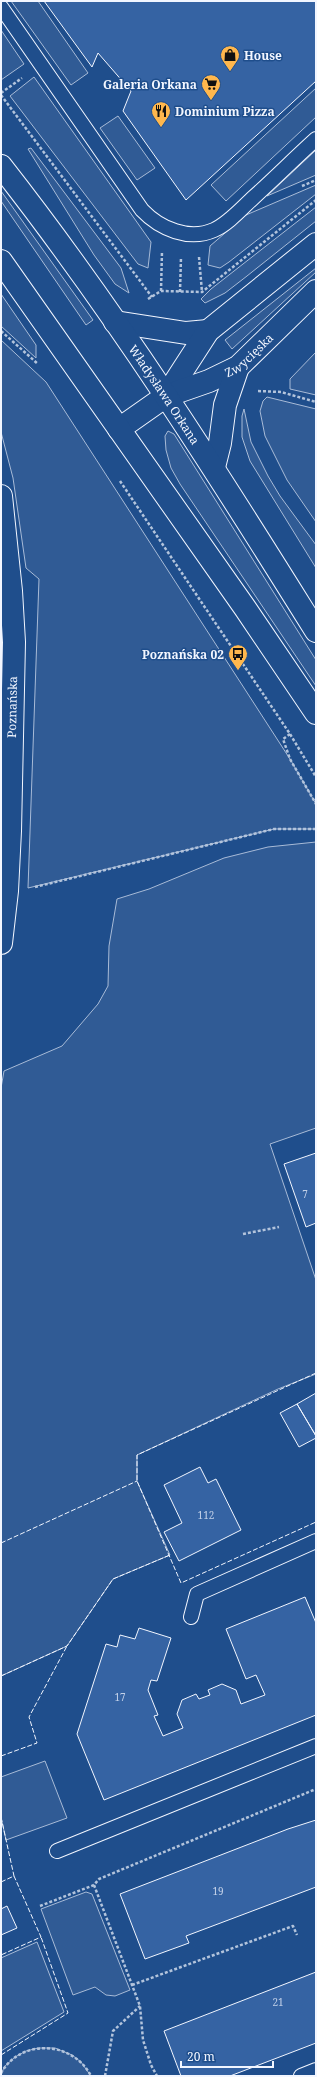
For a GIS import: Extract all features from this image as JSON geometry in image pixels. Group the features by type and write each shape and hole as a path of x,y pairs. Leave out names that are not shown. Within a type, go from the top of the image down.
{"street":[{"name":"Władysława Orkana","path":"1,166 115,322 166,396 214,467 316,631"},
{"name":"Zwycięska","path":"166,396 208,331 316,244"},
{"path":"1,261 245,608 316,713"},
{"name":"Zwycięska","path":"119,429 166,396 209,380 238,367 316,292"},
{"path":"115,322 186,333 208,331"},
{"path":"214,467 220,443 225,405 238,367"},
{"name":"Poznańska","path":"1,496 5,567 14,642 10,831 1,943"}],"lane":[{"path":"1,7 142,210 152,221 163,226 182,233 198,234 214,230 238,212 316,139"},
{"path":"190,1617 196,1594 316,1541"},
{"path":"57,1851 316,1746"},
{"path":"301,2076 316,2070"}],"path":[{"path":"1,95 152,297"},
{"path":"163,226 161,291 202,292 316,200"},
{"path":"180,292 182,233"},
{"path":"198,234 202,292"},
{"path":"1,331 40,365"},
{"path":"257,391 281,392 316,402"},
{"path":"116,476 290,734 316,777"},
{"path":"290,734 283,739 290,759 316,804"},
{"path":"28,888 274,829 316,829"},
{"path":"243,1234 279,1227"},
{"path":"40,1906 94,1885 98,1879 316,1789"},
{"path":"94,1885 140,2006 143,2040 146,2052 157,2076"},
{"path":"132,1985 293,1926 297,1935"},
{"path":"105,2076 113,2031 140,2006"},
{"path":"1,2073 15,2057 26,2051 38,2048 49,2048 64,2051 72,2055 81,2062 91,2076"}],"shaded area":[{"path":"11,1 38,1 88,73 71,85"},
{"path":"1,30 24,64 1,80"},
{"path":"34,77 151,242 148,268 138,264 10,96"},
{"path":"316,88 316,117 226,201 211,185"},
{"path":"118,116 155,168 137,180 100,128"},
{"path":"31,148 121,268 129,293 115,284 94,255 28,149"},
{"path":"316,150 316,175 267,196"},
{"path":"316,185 316,194 229,262 220,268 208,265 210,246 246,215"},
{"path":"1,191 93,320 86,325 1,201"},
{"path":"316,207 316,221 225,293 205,303 201,299 211,289"},
{"path":"316,268 316,272 232,349 225,340"},
{"path":"1,294 36,345 36,358 1,326"},
{"path":"1,340 46,382 290,759 316,804 316,829 274,829 28,888 39,579 26,568 13,478 1,432"},
{"path":"316,352 316,395 290,389 290,379"},
{"path":"267,397 316,409 316,522 287,480 265,436 260,411 263,401"},
{"path":"244,409 251,442 268,476 280,496 316,545 316,568 250,461 242,437 242,416"},
{"path":"168,431 174,434 316,660 316,686 180,484 171,468 166,450 165,436"},
{"path":"316,842 316,1128 270,1144 316,1280 316,1374 278,1389 137,1455 137,1481 170,1555 113,1579 67,1646 1,1676 1,1088 4,1071 62,1046 98,1004 108,986 109,946 117,899 149,889 224,858 268,847"},
{"path":"45,1761 67,1818 6,1840 1,1817 1,1777"},
{"path":"86,1892 92,1894 130,1990 115,1996 106,1995 95,1987 73,1995 41,1909"},
{"path":"37,1942 64,2012 1,2051 1,1958"},
{"path":"38,2048 55,2048 72,2055 81,2062 91,2076 1,2076 4,2067 15,2057 26,2051"}],"building":[{"name":"Galeria Orkana","path":"44,1 316,1 316,81 186,200 123,111 131,91 98,53 92,67"},
{"path":"316,1153 316,1223 306,1227 284,1164"},
{"path":"316,1393 316,1436 297,1404"},
{"path":"297,1404 316,1436 316,1438 299,1447 280,1413"},
{"path":"200,1467 208,1483 216,1479 241,1530 179,1561 164,1532 182,1523 164,1485"},
{"path":"305,1597 316,1623 316,1715 104,1800 77,1734 106,1644 117,1647 120,1635 135,1639 139,1628 171,1638 157,1681 151,1680 148,1690 158,1715 154,1716 163,1736 183,1728 177,1714 182,1700 196,1694 199,1699 210,1695 208,1690 222,1684 236,1690 241,1704 265,1695 256,1675 246,1679 226,1629"},
{"path":"316,1820 316,1887 186,1936 189,1943 145,1959 120,1894 288,1829"},
{"path":"7,1906 17,1928 1,1935 1,1909"},
{"path":"316,1972 316,2043 230,2076 181,2076 164,2031"}],"fence":[{"path":"316,1373 137,1455 137,1481 181,1583 316,1522"},
{"path":"1,1543 137,1481"},
{"path":"1,1676 67,1646 113,1579 170,1555"},
{"path":"1,1756 37,1743 29,1717 67,1646"},
{"path":"1,1817 14,1876"},
{"path":"1,1882 14,1876 41,1937 1,1955"},
{"path":"1,2055 68,2013 41,1937"}],"place":[{"name":"House","path":"230,72"},
{"name":"Galeria Orkana","path":"211,101"},
{"name":"Dominium Pizza","path":"161,128"},
{"name":"Poznańska 02","path":"238,671"}]}
